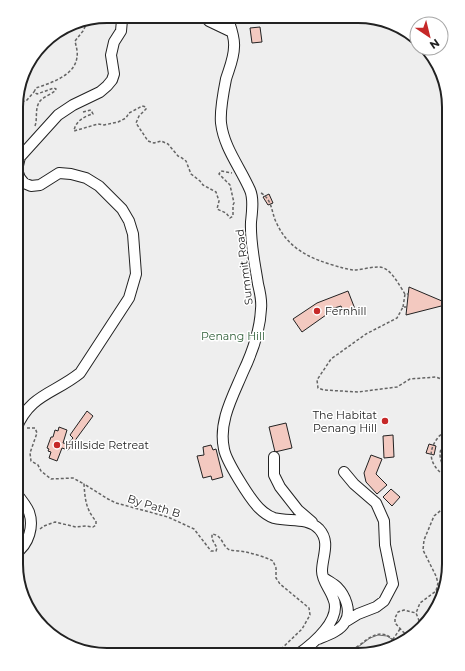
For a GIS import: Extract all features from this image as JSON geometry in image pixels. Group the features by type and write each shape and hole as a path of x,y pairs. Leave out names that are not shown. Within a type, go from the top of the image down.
{"street":[{"path":"23,154 58,116 73,104 100,92 112,80 114,74 111,56 114,42 121,31 122,23"},
{"path":"213,23 232,32"},
{"name":"Summit Road","path":"229,23 234,47 226,80 221,122 226,143 250,191 252,206 252,239 262,307 260,324 252,349 227,409 222,436 223,446 230,464 258,507 266,515 275,518 308,522 315,525"},
{"path":"23,182 31,186 40,185 59,173 71,174 86,178 99,186 122,209 129,221 133,234 136,274 129,298 80,373 71,380 47,392 31,405 23,415"},
{"path":"274,457 274,475 280,486 298,510 315,525 325,537 326,544 322,577 334,598 336,606 335,615 327,627 305,648"},
{"path":"314,640 333,633 345,622 358,614 384,602 393,584 385,546 384,521 376,503 354,484 344,472"},
{"path":"23,502 29,513 31,529 23,548"},
{"path":"322,577 337,587 346,600 348,612 345,622"}],"path":[{"path":"24,101 27,100 36,88 53,82 66,75 73,67 77,57 75,41 86,26"},
{"path":"34,92 37,94 54,88 56,89 40,100 37,106 37,120 34,127"},
{"path":"78,112 91,110 93,114 87,115 81,119 74,127 74,131 98,124 104,125 118,122 142,106 146,107 146,110 139,116 136,123 148,141 154,144 161,141 168,144 178,156 186,162 191,174 203,185 216,192 219,201 217,209 226,213 230,218 233,216 233,194 230,185 219,174 221,172 230,174 239,170"},
{"path":"250,191 261,192 266,195 273,211 276,224 289,243 310,257 354,270 380,266 388,271 405,294 404,307 397,318 366,334 331,359 317,380 318,388 324,390 358,392 397,387 410,379 436,377 442,379"},
{"path":"23,429 34,428 37,433 30,453 31,461 38,465 41,471 51,479 73,478 84,484 86,506 96,521 96,525 93,527 76,527 55,522 44,526 40,530"},
{"path":"442,434 437,438 431,450 433,464 442,474"},
{"path":"442,449 440,459 442,464"},
{"name":"By Path B","path":"84,484 116,503 168,517 194,529 211,551 216,551 217,548 212,539 212,534 214,533 220,536 227,548 230,550 248,552 273,561 276,568 276,578 284,588 309,608 310,615 302,629 282,648"},
{"path":"419,621 416,613 420,603 436,591 438,583 423,550 424,540 434,516 442,509"},
{"path":"405,634 395,623 395,618 398,612 404,610 416,613"},
{"path":"392,640 400,629"},
{"path":"355,648 369,637 378,634 387,635 394,640"}],"green space":[{"name":"Penang Hill","path":"107,23 369,24 390,29 400,34 409,40 409,56 425,56 431,65 438,80 442,107 442,570 438,591 428,611 405,634 385,644 358,648 107,648 85,645 65,637 56,631 40,615 34,606 27,591 23,564 23,107 29,75 40,56 60,37 85,26"}],"shaded area":[{"path":"378,635 387,636 393,640 385,644 357,648 370,638"}],"building":[{"path":"260,27 262,42 252,43 250,28"},
{"path":"269,194 273,203 268,205 263,197"},
{"path":"409,287 442,301 442,306 406,315"},
{"name":"Fernhill","path":"348,291 355,309 344,313 341,306 331,309 326,315 302,332 293,319 317,303"},
{"path":"87,411 93,416 68,450 62,448 57,461 49,458 51,452 48,451 49,449 47,448 55,430 58,431 59,427 67,430 63,443 68,444 73,438 70,435"},
{"path":"286,423 292,448 275,452 269,427"},
{"path":"393,435 394,457 384,458 383,436"},
{"path":"429,444 436,446 434,455 426,453"},
{"path":"211,445 213,450 216,449 223,477 212,480 211,476 203,478 197,456 204,455 203,447"},
{"path":"371,455 382,459 376,474 387,485 377,494 366,482 364,473"},
{"path":"391,489 400,497 392,506 383,497"}],"place":[{"name":"Fernhill","path":"317,311"},
{"name":"The Habitat Penang Hill","path":"385,421"},
{"name":"Hillside Retreat","path":"57,445"}]}
